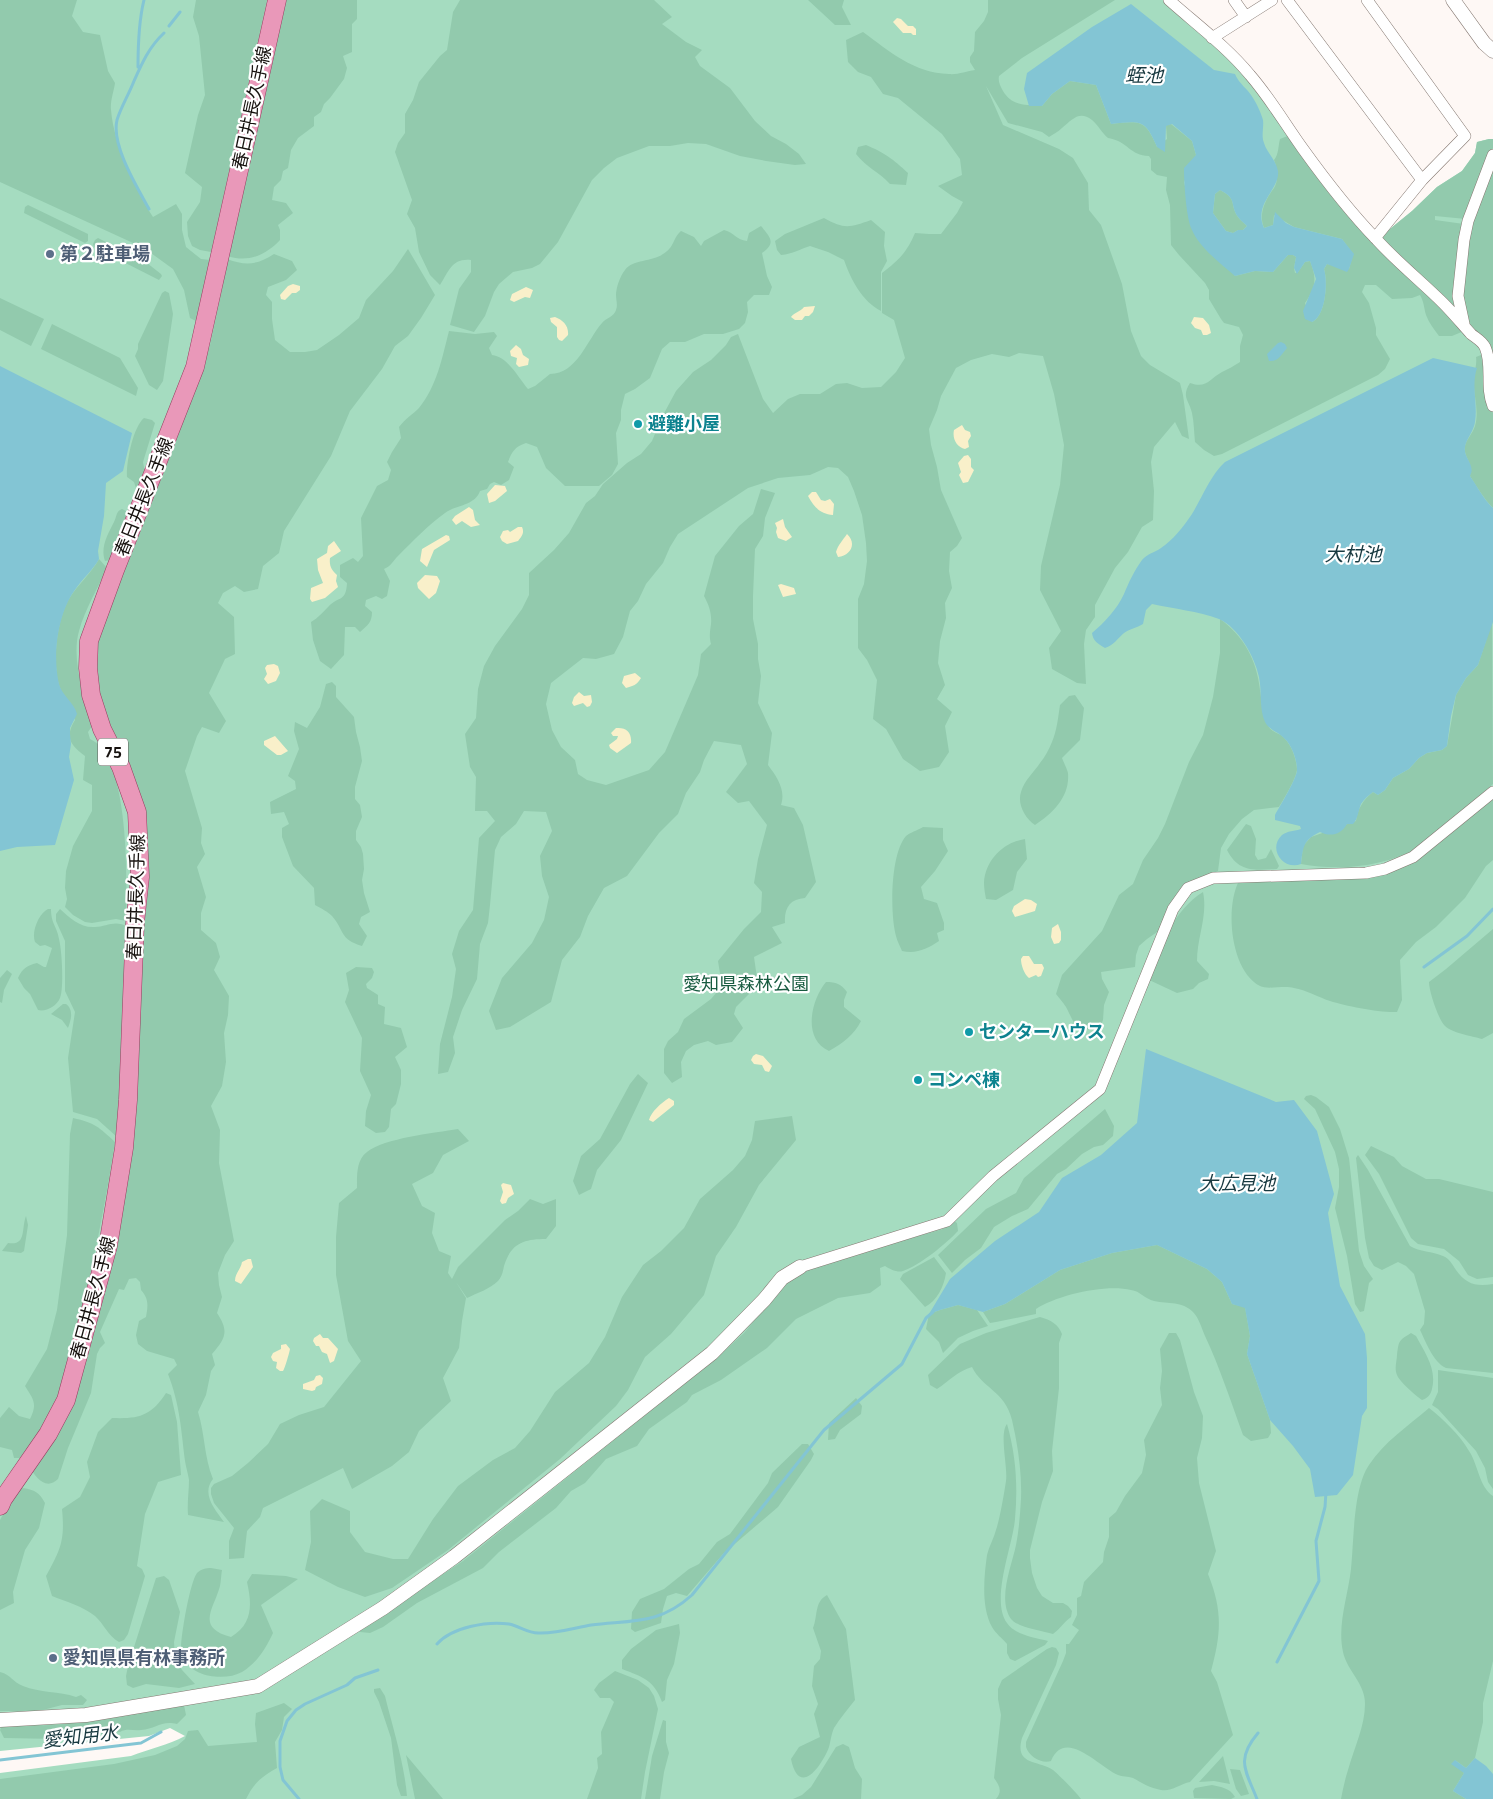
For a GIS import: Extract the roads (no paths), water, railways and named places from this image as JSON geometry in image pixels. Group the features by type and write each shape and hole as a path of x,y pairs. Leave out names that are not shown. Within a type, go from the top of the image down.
{"main road":[{"name":"春日井長久手線","path":"0,1506 2,1499 48,1434 66,1400 108,1246 124,1148 128,1100 135,923 140,878 138,820 129,786 102,729 92,695 88,668 89,641 195,367 277,0"}],"street":[{"path":"1169,0 1248,73 1274,105 1301,148 1375,238 1483,344 1488,352 1491,370 1491,402 1493,406"},
{"path":"1234,0 1246,17"},
{"path":"1212,38 1272,0"},
{"path":"1287,0 1422,180"},
{"path":"1367,0 1465,136 1422,180 1375,238"},
{"path":"1453,0 1484,43 1493,51"},
{"path":"1465,326 1458,296 1464,240 1468,221 1493,155"},
{"path":"0,1720 86,1715 258,1686 383,1608 454,1557 712,1353 764,1300 782,1278 800,1267 947,1221 993,1176 1100,1089 1173,909 1188,888 1213,878 1366,873 1385,869 1413,857 1493,792"}],"water":[{"name":"蛭池","path":"1131,4 1214,70 1235,74 1251,95 1263,120 1263,140 1278,171 1278,178 1262,211 1264,228 1273,225 1275,212 1286,223 1294,227 1342,239 1354,254 1347,272 1327,264 1324,269 1326,289 1323,306 1317,318 1312,322 1305,319 1303,311 1316,279 1310,261 1305,262 1297,274 1294,268 1296,257 1288,255 1273,272 1255,271 1235,276 1211,255 1195,236 1187,209 1184,168 1196,155 1192,141 1172,124 1166,126 1165,152 1157,147 1149,131 1141,124 1129,122 1111,124 1096,85 1070,81 1052,94 1042,106 1029,106 1024,89 1027,73 1092,27","holes":["1220,190 1231,199 1238,217 1247,226 1243,230 1233,233 1226,231 1213,213 1215,194"]},
{"path":"1281,342 1287,348 1277,359 1269,361 1267,354"},
{"name":"大村池","path":"1433,358 1477,368 1475,375 1475,422 1465,451 1471,465 1470,476 1493,508 1493,622 1478,665 1466,678 1456,695 1447,746 1442,750 1427,753 1419,758 1409,769 1393,778 1385,790 1378,795 1373,792 1370,794 1361,804 1353,824 1347,824 1342,831 1335,834 1320,832 1310,838 1303,849 1301,864 1289,864 1280,857 1276,846 1282,835 1301,829 1300,826 1275,820 1275,815 1296,774 1296,762 1288,742 1265,722 1257,669 1250,652 1239,636 1226,623 1211,616 1152,604 1146,610 1143,624 1126,632 1108,647 1105,648 1098,644 1093,638 1092,633 1118,605 1142,560 1165,545 1182,528 1211,480 1225,462"},
{"path":"0,366 132,433 123,471 106,483 104,516 98,551 99,559 70,597 58,633 56,660 59,684 77,714 70,728 71,744 69,757 74,780 55,845 17,847 0,851"},
{"name":"大広見池","path":"1146,1049 1276,1102 1294,1100 1317,1131 1334,1194 1328,1213 1340,1286 1365,1334 1367,1358 1367,1408 1362,1416 1353,1475 1337,1495 1315,1497 1310,1469 1270,1420 1247,1354 1250,1336 1245,1308 1232,1304 1222,1282 1207,1269 1157,1245 1112,1253 1060,1270 1005,1304 983,1312 958,1305 929,1314 950,1279 995,1241 1039,1212 1062,1178 1101,1155 1137,1123"},
{"path":"1475,1758 1493,1774 1493,1799 1466,1799 1453,1791 1464,1773 1451,1764 1455,1760 1466,1768"}],"waterway":[{"path":"138,67 140,25 144,0"},
{"path":"169,26 180,12"},
{"path":"149,209 126,166 116,130 117,120 143,62 154,44 164,33"},
{"name":"愛知用水","path":"1424,967 1467,936 1493,909"},
{"path":"437,1644 451,1633 470,1626 500,1623 516,1626 534,1633 551,1633 591,1625 644,1619 668,1612 680,1605 692,1595 824,1430 902,1364 926,1318 933,1312"},
{"path":"1277,1662 1319,1581 1316,1541 1325,1507 1326,1492"},
{"path":"299,1799 283,1780 280,1767 280,1741 287,1721 296,1710 305,1704 347,1685 355,1678 378,1670"},
{"name":"愛知用水","path":"0,1760 141,1743 161,1732"},
{"path":"1257,1799 1246,1773 1245,1758 1251,1742 1258,1733"}],"place":[{"name":"第２駐車場","path":"50,254"},
{"name":"避難小屋","path":"638,424"},
{"name":"センターハウス","path":"969,1032"},
{"name":"コンペ棟","path":"918,1080"},
{"name":"愛知県県有林事務所","path":"53,1658"}],"park label":[{"name":"愛知県森林公園","path":"746,984"}]}
